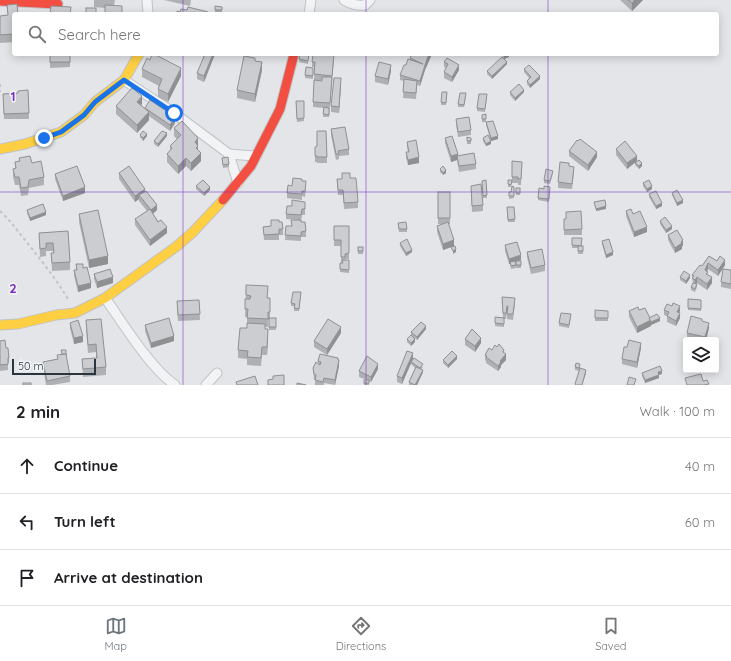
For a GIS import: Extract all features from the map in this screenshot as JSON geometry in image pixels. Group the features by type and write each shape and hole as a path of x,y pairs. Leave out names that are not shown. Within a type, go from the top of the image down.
{"street":[{"path":"147,0 148,12"},
{"path":"309,12 311,0"},
{"path":"344,0 357,6 365,5 370,0"},
{"path":"0,1 58,4"},
{"path":"0,149 25,144 61,132 84,115 95,102 124,80 138,56"},
{"path":"0,325 18,324 56,315 75,313 105,298 177,246 193,232 238,183 251,166 280,109 293,56"},
{"path":"124,80 174,113 229,154 254,156 257,154"},
{"path":"229,154 238,183"},
{"path":"105,298 149,360 175,385"},
{"path":"206,385 217,373"}],"path":[{"path":"0,84 0,92"},
{"path":"0,212 7,218 61,286 75,313"}],"building":[{"path":"628,0 635,0 632,3"},
{"path":"17,4 18,12 12,12 12,34 0,35 0,16 8,15 7,5"},
{"path":"105,5 122,6 122,12 105,12"},
{"path":"51,6 71,7 70,12 50,12"},
{"path":"215,6 222,7 222,10 215,10"},
{"path":"188,7 208,12 180,12 181,9 187,10"},
{"path":"86,8 96,8 96,12 86,12"},
{"path":"50,56 70,56 70,62 50,62"},
{"path":"151,56 158,56 181,68 168,94 158,89 162,79 142,69 147,58 150,60"},
{"path":"204,56 212,56 204,76 197,73"},
{"path":"244,56 255,58 255,61 262,62 255,94 237,90"},
{"path":"300,56 309,56 308,61 299,59"},
{"path":"313,56 334,56 332,76 314,74 315,62 312,62"},
{"path":"411,56 428,56 420,81 400,75 408,59 423,64 410,58"},
{"path":"502,57 507,62 492,76 487,71"},
{"path":"447,58 459,65 452,77 444,72 448,64 444,62"},
{"path":"379,62 391,65 388,79 375,76"},
{"path":"529,65 540,76 530,85 527,81 531,77 524,69"},
{"path":"306,67 313,68 313,76 305,75"},
{"path":"322,77 332,77 330,103 313,102 314,80 322,81"},
{"path":"334,78 341,78 339,107 331,106"},
{"path":"404,79 417,81 416,93 403,92"},
{"path":"519,84 524,90 515,98 510,92"},
{"path":"132,88 142,96 137,102 149,112 137,125 116,106"},
{"path":"28,90 29,113 4,114 3,94 18,93 18,91"},
{"path":"442,92 447,92 446,103 441,102"},
{"path":"460,93 466,93 464,105 458,104"},
{"path":"479,94 487,94 485,109 477,108"},
{"path":"150,100 175,117 170,125 145,108"},
{"path":"296,101 304,101 304,118 297,119"},
{"path":"324,107 329,108 329,115 323,114"},
{"path":"486,114 486,119 482,119 482,115"},
{"path":"469,117 471,130 458,132 456,119"},
{"path":"182,121 198,138 195,142 198,146 196,148 201,153 191,163 186,158 178,166 167,154 172,148 170,146 181,135 174,128"},
{"path":"493,121 498,136 491,138 486,122"},
{"path":"345,127 349,149 338,151 339,154 336,154 331,129"},
{"path":"143,131 147,134 143,138 140,135"},
{"path":"162,131 167,133 158,144 154,141"},
{"path":"317,131 326,131 327,157 315,156"},
{"path":"488,135 491,141 486,144 483,138"},
{"path":"452,136 458,154 451,156 445,138"},
{"path":"467,137 471,138 471,141 467,141"},
{"path":"580,139 597,152 588,165 569,151 577,140 578,141"},
{"path":"416,140 419,157 408,160 406,152 409,152 407,142"},
{"path":"625,141 637,156 627,163 616,149"},
{"path":"474,153 476,164 459,166 457,156"},
{"path":"30,156 32,163 41,161 44,177 29,180 28,187 21,188 19,177 15,177 13,169 16,168 15,162 20,161 19,158"},
{"path":"228,157 229,164 223,165 222,158"},
{"path":"639,160 642,163 639,166 635,163"},
{"path":"512,161 522,162 521,179 518,179 518,177 512,177"},
{"path":"560,162 569,163 569,166 574,167 572,184 558,182"},
{"path":"77,166 85,187 63,196 55,174"},
{"path":"129,166 145,189 135,196 119,173"},
{"path":"443,166 446,170 443,173 440,169"},
{"path":"546,169 553,171 550,181 544,180"},
{"path":"342,173 350,173 350,178 356,178 358,202 344,203 343,190 338,190 337,179 342,179"},
{"path":"293,178 306,181 305,191 302,191 302,194 287,193 288,185 292,186"},
{"path":"203,180 210,187 204,193 196,186"},
{"path":"486,180 487,195 483,196 482,181"},
{"path":"508,180 512,180 511,185 508,184"},
{"path":"649,180 652,186 647,189 643,183"},
{"path":"481,184 483,205 472,206 471,186"},
{"path":"512,186 514,187 514,196 509,196 509,192 511,192"},
{"path":"544,186 550,187 549,199 538,198 539,188 544,189"},
{"path":"516,188 520,188 520,193 516,193"},
{"path":"677,190 683,200 677,203 672,193"},
{"path":"146,191 157,205 151,210 139,195"},
{"path":"656,191 662,203 656,206 649,194"},
{"path":"438,192 450,192 450,218 438,218"},
{"path":"292,200 305,202 305,209 302,209 301,215 286,214 287,206 292,206"},
{"path":"605,200 606,206 596,209 594,202"},
{"path":"43,204 46,212 30,218 27,210"},
{"path":"507,207 514,207 515,219 508,220"},
{"path":"150,209 158,222 161,220 167,227 150,240 135,219"},
{"path":"631,209 633,214 640,211 647,227 634,232 626,211"},
{"path":"98,210 108,256 89,260 79,214"},
{"path":"581,211 582,229 564,230 564,219 566,219 566,212"},
{"path":"665,217 672,226 666,230 660,221"},
{"path":"271,220 279,220 279,222 282,222 283,229 279,229 279,234 264,235 263,227 271,226"},
{"path":"291,220 301,220 301,222 305,222 306,231 301,232 301,236 285,235 286,226 292,226"},
{"path":"406,222 407,229 399,229 398,223"},
{"path":"448,222 454,240 443,244 437,226"},
{"path":"334,226 349,226 349,253 345,254 345,257 341,257 341,240 334,240"},
{"path":"677,230 683,240 681,242 682,243 675,248 668,235"},
{"path":"68,231 70,262 52,263 51,253 54,253 53,243 46,243 46,248 40,249 39,233"},
{"path":"572,238 582,238 581,246 572,245"},
{"path":"407,239 412,250 406,253 400,243"},
{"path":"609,239 613,252 606,255 602,241"},
{"path":"517,242 521,255 509,259 505,245"},
{"path":"455,246 456,249 453,251 451,247"},
{"path":"578,246 583,246 583,251 578,251"},
{"path":"358,247 363,247 363,251 358,251"},
{"path":"542,249 545,265 531,268 527,252"},
{"path":"709,256 717,261 720,256 725,260 718,270 708,263 705,270 708,272 706,274 712,277 707,284 697,277 695,280 692,278 694,276 692,275 700,265 702,266"},
{"path":"342,260 349,260 349,270 340,269 340,263 343,263"},
{"path":"515,261 516,265 511,266 510,262"},
{"path":"516,261 521,261 521,265 516,265"},
{"path":"76,264 83,264 83,268 87,267 91,283 78,286 74,270 77,270"},
{"path":"110,269 113,277 97,282 94,274"},
{"path":"723,269 731,270 731,284 721,282"},
{"path":"684,271 690,275 686,281 680,277"},
{"path":"693,283 697,284 695,289 691,287"},
{"path":"246,285 268,286 267,298 270,298 270,312 268,312 268,319 247,318 248,309 245,309 245,299 250,299 251,296 246,295"},
{"path":"293,292 301,292 299,309 294,308 295,304 291,303"},
{"path":"502,297 515,298 513,314 507,314 508,306 506,313 503,313"},
{"path":"688,299 701,300 701,309 688,308"},
{"path":"199,300 200,314 178,315 177,301"},
{"path":"673,303 680,306 677,312 680,313 676,321 667,316 669,312 664,310 667,304 672,306"},
{"path":"638,307 639,310 645,308 651,320 637,327 629,311"},
{"path":"595,310 608,311 608,318 595,318"},
{"path":"561,313 571,314 569,325 559,323"},
{"path":"657,314 660,318 651,322 649,318"},
{"path":"691,316 709,323 705,337 687,333"},
{"path":"495,317 504,318 504,324 495,323"},
{"path":"169,318 174,336 151,343 145,325"},
{"path":"269,318 276,318 276,327 269,327"},
{"path":"101,319 106,367 83,369 82,359 97,358 96,344 88,345 86,320"},
{"path":"328,319 341,327 327,349 314,341"},
{"path":"78,320 83,336 74,338 70,323"},
{"path":"421,322 426,326 417,337 411,332"},
{"path":"247,323 265,324 265,329 268,329 267,347 262,347 261,358 247,357 248,351 238,350 240,328 247,328"},
{"path":"472,329 481,338 475,346 465,339"},
{"path":"411,335 415,339 411,343 407,339"},
{"path":"5,340 6,348 8,348 8,364 0,365 0,341"},
{"path":"629,340 641,343 637,362 622,359 624,347 627,347"},
{"path":"499,344 504,350 503,352 506,354 498,366 485,355 489,348 492,350 495,345 497,347"},
{"path":"61,350 66,350 66,354 62,354"},
{"path":"407,351 413,353 402,378 397,376"},
{"path":"452,351 457,356 448,365 443,360"},
{"path":"66,354 70,376 47,381 43,362 58,359 57,355"},
{"path":"320,354 338,358 339,360 335,380 324,378 323,382 315,380 316,375 314,374 313,368 316,362 320,365 321,362 318,361"},
{"path":"367,356 378,364 371,377 359,371"},
{"path":"414,358 423,364 420,368 411,362"},
{"path":"576,363 580,364 579,368 575,367"},
{"path":"660,366 662,371 658,372 659,375 645,380 642,373"},
{"path":"416,367 423,370 415,385 409,382"},
{"path":"580,368 586,370 582,385 576,385 575,384"},
{"path":"701,374 703,381 707,380 709,384 687,385 685,378"},
{"path":"284,375 284,385 268,385 268,380 273,379 273,376"},
{"path":"255,376 258,385 237,385 236,382"},
{"path":"629,377 636,379 634,385 627,385"},
{"path":"364,380 369,380 369,383 364,383"},
{"path":"23,383 31,383 31,385 23,385"}],"traffic: slow":[{"path":"0,149 25,144 61,132 84,115 95,102 124,80 138,56"},
{"path":"0,325 18,324 56,315 75,313 105,298 177,246 193,232 223,200"}],"traffic: jam":[{"path":"0,1 58,4"},
{"path":"223,200 251,166 280,109 293,56"}],"route":[{"path":"44,138 61,132 84,115 95,102 124,80 174,113"}]}
